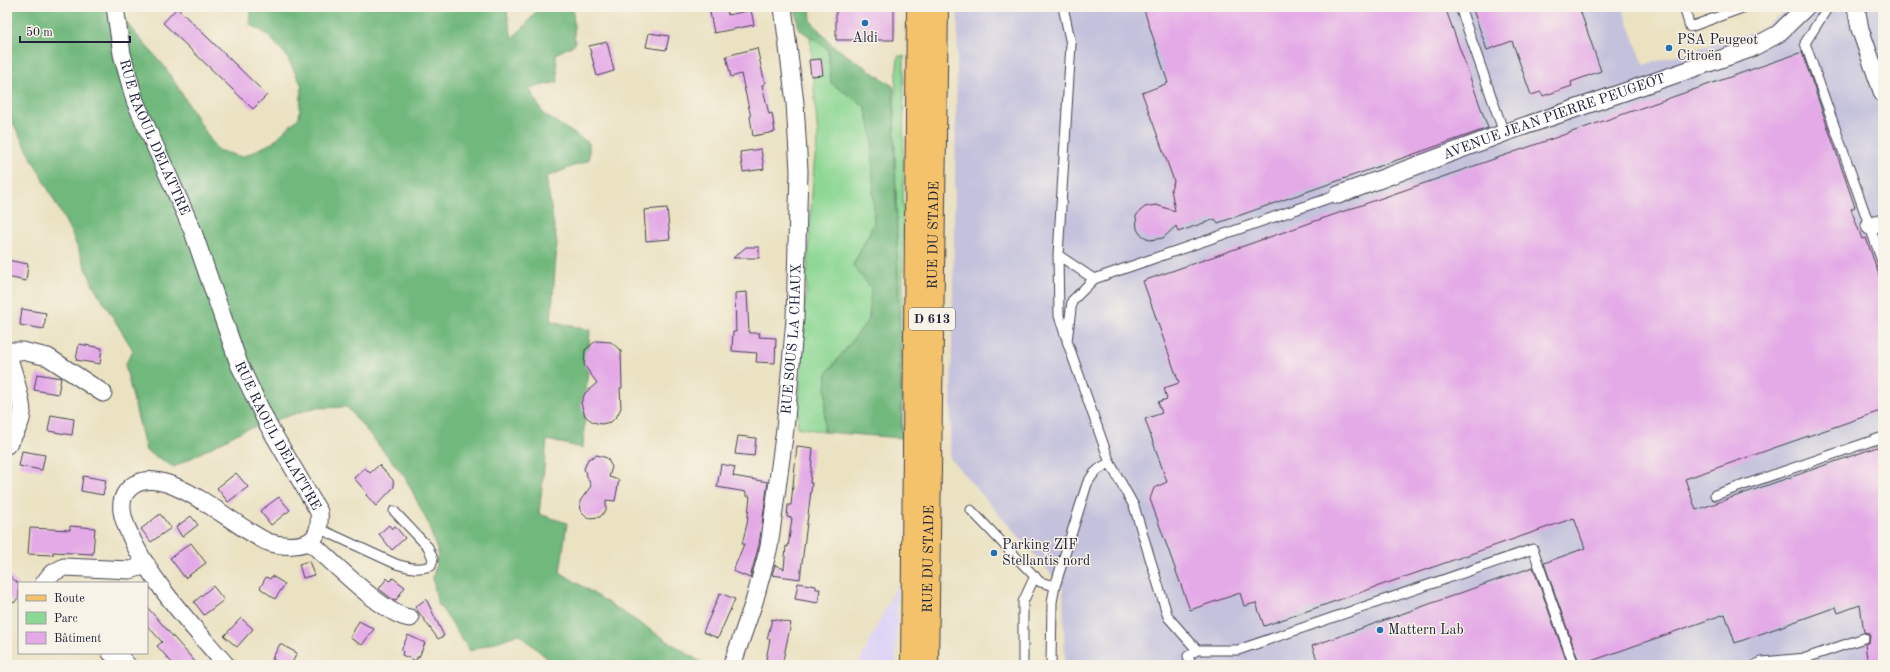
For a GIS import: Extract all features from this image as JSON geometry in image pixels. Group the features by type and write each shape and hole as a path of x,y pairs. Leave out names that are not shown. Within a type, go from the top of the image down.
{"main road":[{"name":"RUE DU STADE","path":"918,7 920,629"},
{"name":"RUE DU STADE","path":"920,629 937,7"},
{"name":"D 613","path":"912,665 920,629"},
{"name":"D 613","path":"920,629 927,665"}],"street":[{"name":"RUE RAOUL DELATTRE","path":"115,7 122,54 136,100 192,228 237,356 251,391 268,425 319,512 320,524 314,535"},
{"name":"RUE SOUS LA CHAUX","path":"732,665 754,602 768,547 785,429 795,318 800,171 795,103 783,7"},
{"name":"AVENUE JEAN PIERRE PEUGEOT","path":"1338,195 1504,133 1750,49 1778,34 1806,7"},
{"path":"1856,7 1860,29 1883,94"},
{"path":"7,445 17,430 22,414 16,380 7,352 22,351 48,357 104,393"},
{"path":"226,665 176,607 130,538 121,516 121,505 125,493 131,487 144,481 170,483 267,541 290,546 314,535 385,608 402,617 410,618"},
{"path":"45,582 51,574 64,567 130,570 147,565"},
{"path":"114,654 119,656 126,665"}],"lane":[{"path":"1063,7 1071,44 1058,255 1059,316 1110,463 1134,506 1168,617 1198,650"},
{"path":"1460,7 1504,133"},
{"path":"1684,7 1690,27 1745,7"},
{"path":"1828,7 1805,42 1876,225 1883,264"},
{"path":"1067,341 1072,301 1094,279 1338,195"},
{"path":"1058,255 1094,279"},
{"path":"1715,495 1883,437"},
{"path":"1051,665 1052,602 1055,586 1087,484 1094,472 1100,467 1110,463"},
{"path":"971,510 1040,582 1055,586"},
{"path":"314,535 396,564 422,569 430,566 433,559 428,547 394,511"},
{"path":"1190,665 1188,656 1198,650 1238,650 1533,549 1574,665"},
{"path":"1023,665 1023,602 1034,576"},
{"path":"1755,665 1762,662 1806,658 1864,638"}],"shaded area":[{"path":"958,7 1622,7 1644,65 1756,31 1781,15 1788,7 1883,7 1883,665 1065,665 1063,588 950,458"},
{"path":"898,583 896,665 858,665"}],"green space":[{"path":"7,7 116,7 133,31 165,67 217,150 242,157 272,143 299,117 302,86 286,55 268,35 250,24 251,11 261,7 506,7 512,38 526,25 539,7 573,10 575,44 556,54 558,82 529,88 543,114 589,143 589,160 546,177 557,244 551,321 590,330 583,448 547,440 539,514 567,523 560,572 705,665 555,665 519,634 470,651 437,602 433,578 438,553 427,521 405,477 347,407 313,408 242,431 174,467 146,451 125,365 133,350 93,285 71,232 7,112"},
{"path":"795,7 810,7 811,21 833,46 893,86 902,438 824,432 827,373 869,319 871,288 853,266 874,223 872,135 865,106 831,83 828,49 799,29"},
{"path":"810,36 828,49 831,83 865,106 872,135 874,223 853,265 871,288 869,319 827,373 824,432 797,427 814,164 818,139"},
{"path":"898,56 904,56 902,438 894,103"}],"building":[{"path":"709,7 726,7 728,15 751,10 754,25 714,33"},
{"name":"Aldi","path":"836,7 894,7 894,40 836,40"},
{"path":"1143,7 1445,7 1488,128 1218,223 1215,219 1178,232 1176,226 1163,238 1150,240 1140,234 1137,229 1136,216 1140,211 1145,207 1156,205 1175,211 1171,189 1174,181 1142,93 1168,83"},
{"path":"1472,7 1579,7 1601,71 1571,82 1572,86 1543,96 1541,92 1531,95 1512,41 1487,50"},
{"path":"177,8 267,95 253,109 163,23"},
{"path":"649,33 669,36 666,50 646,47"},
{"path":"607,42 614,71 597,76 589,46"},
{"path":"757,48 765,84 762,85 769,114 772,113 775,132 753,136 751,117 741,74 731,77 726,56"},
{"path":"1802,52 1855,207 1851,209 1862,239 1866,238 1883,286 1883,410 1685,479 1696,510 1883,445 1883,665 1868,665 1865,644 1869,642 1870,636 1868,633 1864,632 1860,605 1838,613 1836,607 1735,643 1725,614 1580,665 1544,563 1585,548 1574,518 1264,626 1256,603 1244,606 1240,593 1190,610 1150,499 1154,488 1167,482 1145,419 1162,413 1158,402 1167,399 1164,388 1179,383 1143,281"},
{"path":"821,59 823,75 811,76 809,60"},
{"path":"761,149 764,169 743,172 740,152"},
{"path":"667,208 670,239 646,241 644,210"},
{"path":"746,247 759,247 759,258 733,258"},
{"path":"7,260 28,264 26,281 7,277"},
{"path":"747,292 749,333 760,333 759,337 776,338 775,363 756,362 757,353 732,351 733,332 736,332 735,293"},
{"path":"22,309 46,313 44,329 20,325"},
{"path":"596,341 611,342 621,351 621,408 617,416 611,422 601,424 593,422 585,416 581,403 585,393 597,383 584,365 585,350"},
{"path":"79,344 102,348 100,364 76,360"},
{"path":"37,374 61,378 58,394 34,390"},
{"path":"51,415 74,419 72,435 48,431"},
{"path":"738,436 756,438 754,456 735,454"},
{"path":"797,446 813,448 810,483 812,483 800,579 772,575 775,565 784,569 786,546 788,547 792,518 787,517 788,505 791,505"},
{"path":"22,451 45,455 42,470 19,466"},
{"path":"597,455 607,458 612,467 609,477 619,480 615,501 606,500 606,510 600,517 588,518 581,511 580,501 591,486 584,469 588,459"},
{"path":"721,464 735,467 733,476 768,482 759,545 750,578 733,571 744,544 742,544 747,524 750,496 746,496 746,492 717,487"},
{"path":"379,465 393,480 394,487 376,506 354,478 365,468 370,473"},
{"path":"236,473 248,487 228,502 217,488"},
{"path":"83,476 106,480 103,495 81,491"},
{"path":"279,497 290,510 271,525 260,511"},
{"path":"160,514 171,528 151,542 141,529"},
{"path":"191,516 198,525 182,537 176,527"},
{"path":"389,525 392,529 395,526 405,538 392,550 379,534"},
{"path":"70,526 95,528 93,554 53,552 53,555 28,554 30,528 70,530"},
{"path":"191,543 206,563 185,578 170,558"},
{"path":"309,561 314,575 303,578 299,564"},
{"path":"1533,567 1568,665 1319,665 1312,646"},
{"path":"7,574 18,583 18,598 14,603 7,597"},
{"path":"272,576 285,584 275,599 260,588 266,577 270,579"},
{"path":"387,578 390,581 393,578 405,587 396,600 392,599 379,589"},
{"path":"798,583 816,586 816,589 820,589 818,603 795,599"},
{"path":"213,586 224,600 204,615 194,602"},
{"path":"720,593 735,599 718,638 703,632"},
{"path":"426,599 444,636 438,639 415,607"},
{"path":"148,608 198,665 174,665 157,646 162,642 148,626"},
{"path":"241,618 253,629 237,647 224,636"},
{"path":"772,619 791,623 782,665 765,665 770,639 767,639"},
{"path":"359,621 374,629 362,645 350,638"},
{"path":"408,635 425,643 416,661 402,655 403,651 401,650"},
{"path":"280,644 297,653 291,665 274,665 276,661 272,659"}],"place":[{"name":"Aldi","path":"865,23"},
{"name":"PSA Peugeot Citroën","path":"1669,48"},
{"name":"Parking ZIF Stellantis nord","path":"994,553"},
{"name":"Mattern Lab","path":"1380,630"}]}
